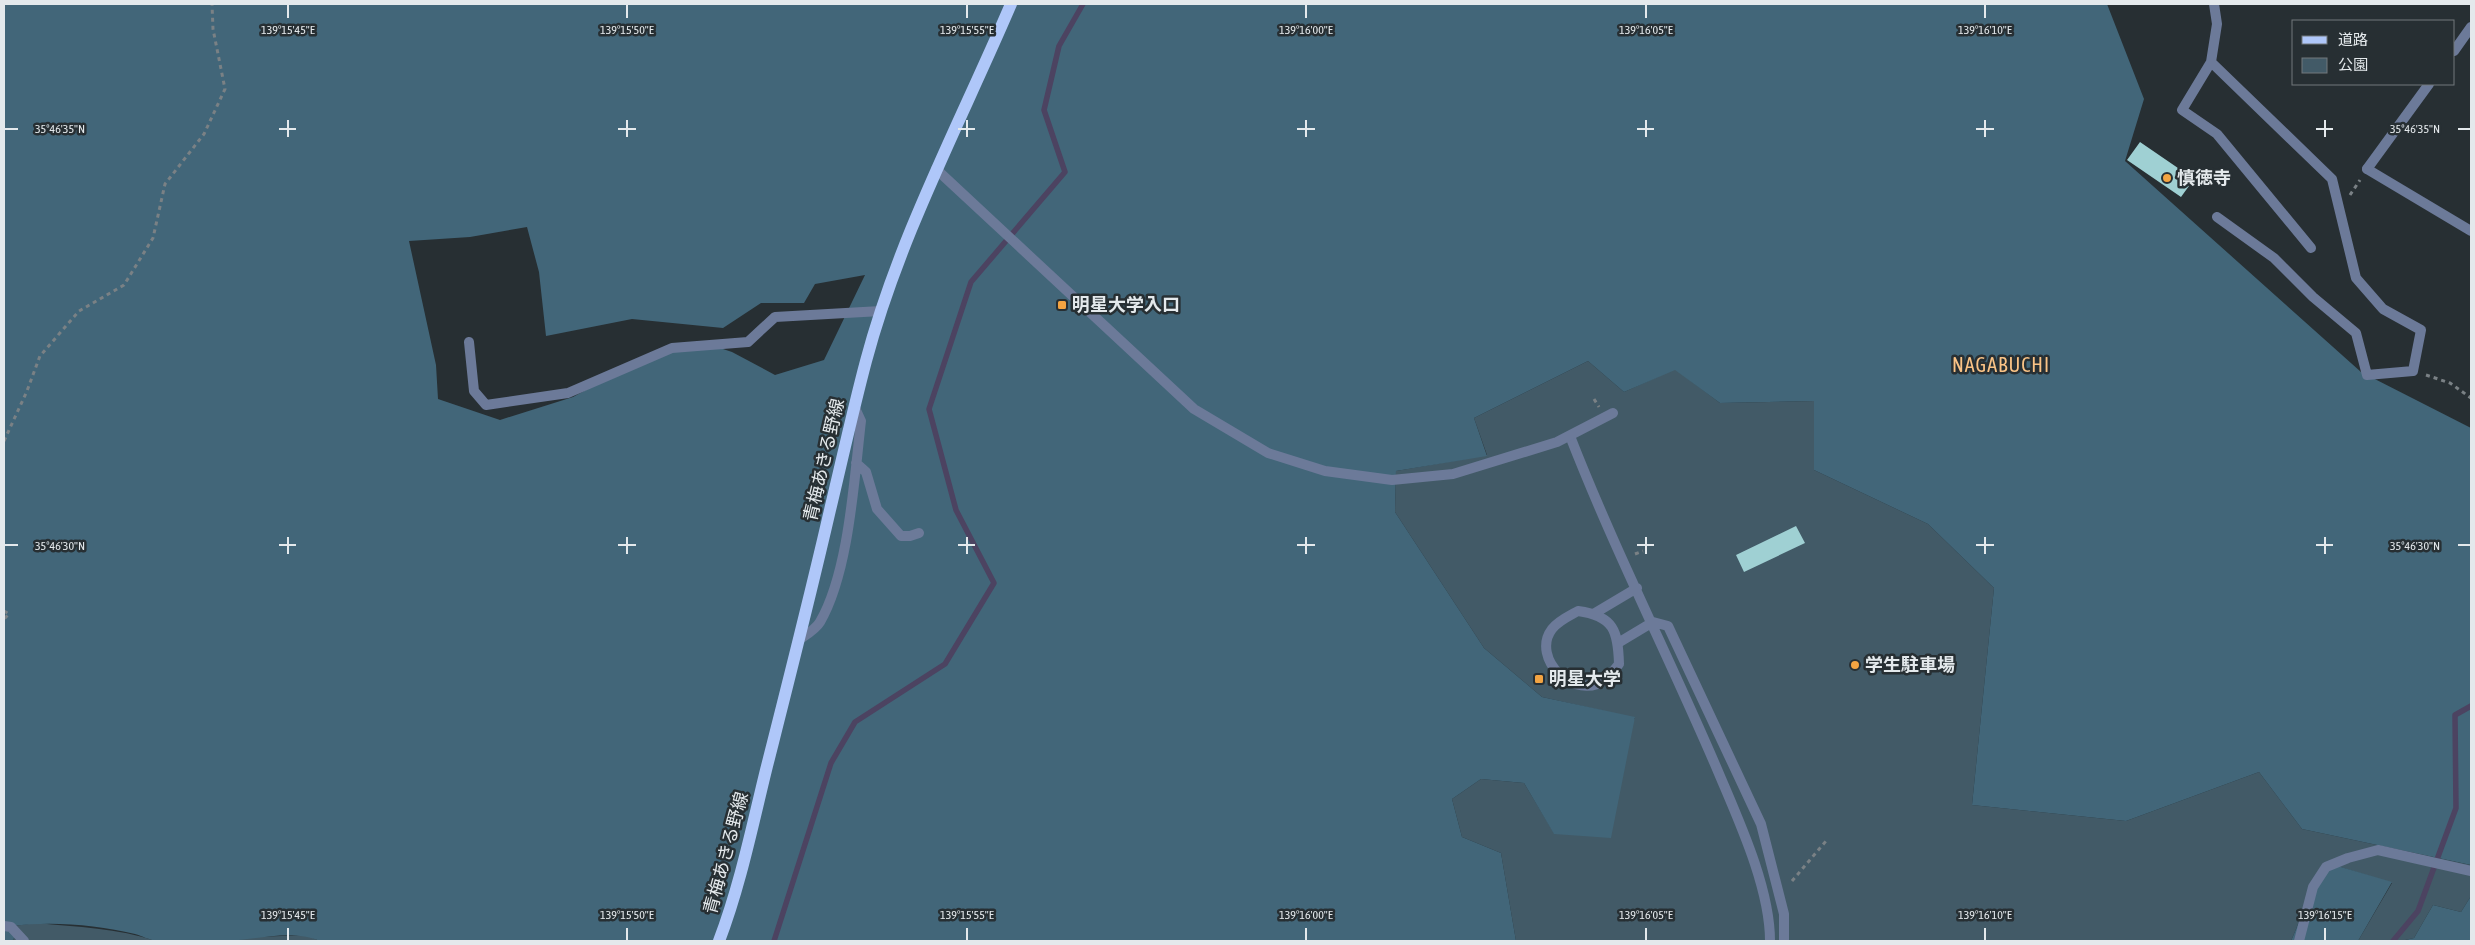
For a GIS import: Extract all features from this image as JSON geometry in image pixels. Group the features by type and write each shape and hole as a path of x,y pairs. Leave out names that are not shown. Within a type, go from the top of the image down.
{"main road":[{"name":"青梅あきる野線","path":"719,941 736,887 800,639 854,408 881,311 890,283 936,169 974,90 1011,4"}],"street":[{"path":"2214,4 2217,24 2211,62 2182,110 2218,134 2311,248"},
{"path":"2455,50 2471,27"},
{"path":"2211,62 2332,179 2356,278 2383,310 2421,330 2413,371 2367,375 2356,334 2313,298 2274,258 2217,216"},
{"path":"2428,85 2367,168 2471,231"},
{"path":"936,169 1194,409 1268,453 1325,471 1392,480 1453,474 1511,457 1570,436 1613,413"},
{"path":"469,342 474,391 486,405 568,393 672,348 748,342 775,317 881,311"},
{"path":"800,639 819,624 836,587 850,517 861,421 854,408"},
{"path":"1570,436 1733,807 1761,885 1770,921 1770,941"},
{"path":"856,463 866,472 877,509 901,536 919,533"},
{"path":"1595,613 1637,588"},
{"path":"1578,611 1595,613 1613,626 1618,643 1619,664 1605,680 1585,687 1567,681 1553,669 1546,646 1551,630 1578,611"},
{"path":"1618,643 1653,622 1668,626 1761,824 1784,914 1784,941"},
{"path":"2299,941 2313,887 2326,867 2348,858 2378,850 2471,871"},
{"path":"4,926 11,927 24,941"}],"path":[{"path":"4,441 27,391 40,356 79,311 124,285 153,238 165,184 204,134 225,89 213,29 212,4"},
{"path":"2340,210 2367,168"},
{"path":"2413,371 2450,383 2471,398"},
{"path":"4,611 8,614 4,620"},
{"path":"1792,881 1826,841"}],"green space":[{"path":"1588,361 1624,392 1675,369 1720,403 1814,401 1814,470 1928,524 1994,588 1972,805 2126,821 2259,772 2302,829 2471,865 2471,896 2461,912 2433,905 2414,938 2401,941 2358,941 2392,883 2324,862 2291,941 1516,941 1501,853 1462,837 1452,799 1481,779 1524,783 1554,833 1635,718 1542,697 1484,648 1395,512 1396,471 1487,455 1474,418"},
{"path":"37,923 127,933 156,941 12,941 15,937 13,926"},
{"path":"306,935 320,941 226,941 256,937"}],"shaded area":[{"path":"4,4 2107,4 2144,99 2125,161 2361,372 2471,428 2471,865 2302,829 2259,772 2126,821 1972,805 1994,588 1928,524 1814,470 1814,401 1720,403 1675,370 1624,392 1588,361 1474,418 1487,456 1396,471 1395,512 1484,648 1542,697 1635,717 1611,838 1554,834 1524,783 1481,779 1452,799 1462,837 1501,853 1516,941 320,941 308,937 284,935 234,940 173,942 154,940 105,928 43,924 13,926 15,937 12,941 4,941","holes":["527,227 539,272 546,336 632,319 723,328 761,303 804,303 815,284 865,275 824,360 775,375 732,352 708,344 647,357 573,397 500,420 438,399 436,365 409,241 470,237"]},
{"path":"2324,862 2392,882 2358,941 2291,941"},
{"path":"2471,896 2471,941 2401,941 2414,938 2433,905 2461,912"}],"building":[{"path":"2140,142 2194,179 2181,197 2127,160"},
{"path":"1796,526 1805,543 1744,572 1736,555"}],"waterway":[{"path":"774,941 831,763 855,722 945,664 994,583 956,510 929,409 971,282 1065,172 1044,110 1059,46 1083,4"},
{"path":"2393,941 2418,911 2456,808 2455,715 2471,706"}],"place":[{"name":"慎徳寺","path":"2167,178"},
{"name":"明星大学入口","path":"1062,305"},
{"name":"学生駐車場","path":"1855,665"},
{"name":"明星大学","path":"1539,679"}],"district":[{"name":"NAGABUCHI","path":"2001,365"}]}
